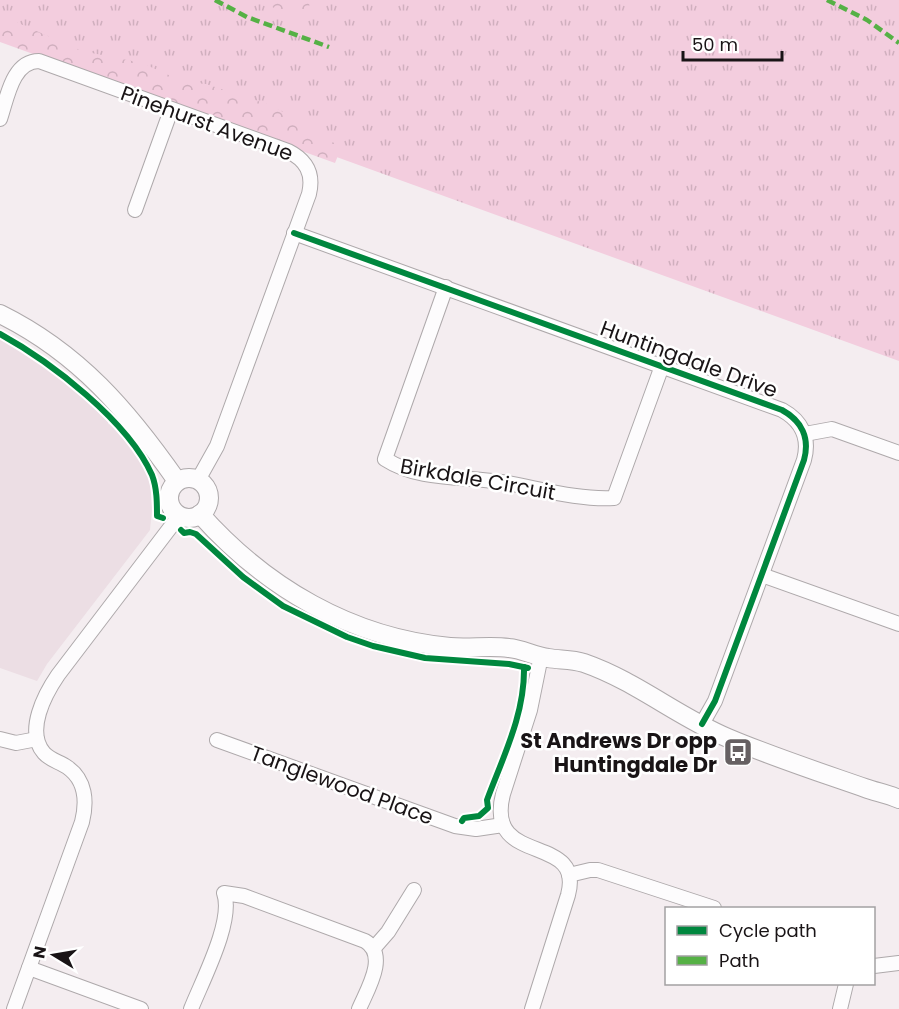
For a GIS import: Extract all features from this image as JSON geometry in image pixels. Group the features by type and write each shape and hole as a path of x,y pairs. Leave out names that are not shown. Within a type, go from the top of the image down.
{"street":[{"name":"Pinehurst Avenue","path":"0,119 17,74 25,64 33,61 42,62 288,151 302,159 310,175 310,188 217,446 198,480"},
{"path":"135,210 171,110"},
{"name":"Huntingdale Drive","path":"294,233 782,410 795,419 805,434"},
{"name":"Birkdale Circuit","path":"446,287 385,459 399,468 455,478 474,478 568,495 598,499 614,498 662,366"},
{"path":"0,314 47,341 94,378 126,412 177,481"},
{"path":"702,724 715,701 804,460 805,434 821,429 832,429 899,453"},
{"path":"191,478 198,480 206,488 209,499 205,510 190,518 179,516 171,508 170,490 177,481 191,478"},
{"path":"200,514 228,544 264,575 308,603 350,622 386,635 426,644 464,648 507,647 541,656 573,660 606,672 702,724 753,747 867,789 896,797"},
{"path":"14,1009 82,822 86,801 81,783 74,774 45,754 37,739 36,724 54,680 179,516"},
{"path":"762,575 899,624"},
{"path":"532,1009 568,895 569,875 564,864 554,856 514,840 503,825 500,809 531,710 541,656"},
{"path":"0,739 16,743 37,739"},
{"name":"Tanglewood Place","path":"217,740 455,826 476,829 503,825"},
{"path":"569,875 598,870 708,907"},
{"path":"374,948 388,932 414,890"},
{"path":"191,1009 225,922 227,903 224,893 255,900 365,941 374,948 376,962 359,1009"},
{"path":"875,966 899,963"},
{"path":"29,968 141,1009"},
{"path":"840,1009 846,985"}],"shaded area":[{"path":"0,339 62,377 92,404 109,421 108,424 113,425 144,465 150,480 152,509 150,530 47,664 37,681 0,668"}],"green space":[{"path":"0,0 899,0 899,361 0,35"},
{"path":"256,0 309,0 310,15 279,10"},
{"path":"0,15 82,51 142,63 184,82 206,84 270,105 313,128 341,148 335,163 0,42"}],"marked path":[{"path":"215,0 247,17 329,47"},
{"path":"827,0 867,20 899,43"}],"cycle path":[{"path":"294,233 782,410 795,419 805,437 804,460 715,701 702,724"},
{"path":"0,334 42,360 64,377 107,414 125,434 141,455 152,475 156,490 157,516 163,518"},
{"path":"181,530 184,533 196,534 243,577 283,606 347,637 373,646 425,658 509,664 528,668"},
{"path":"462,821 464,818 479,816 488,808 487,800 517,718 524,667"}],"place":[{"name":"St Andrews Dr opp Huntingdale Dr","path":"738,752"}]}
